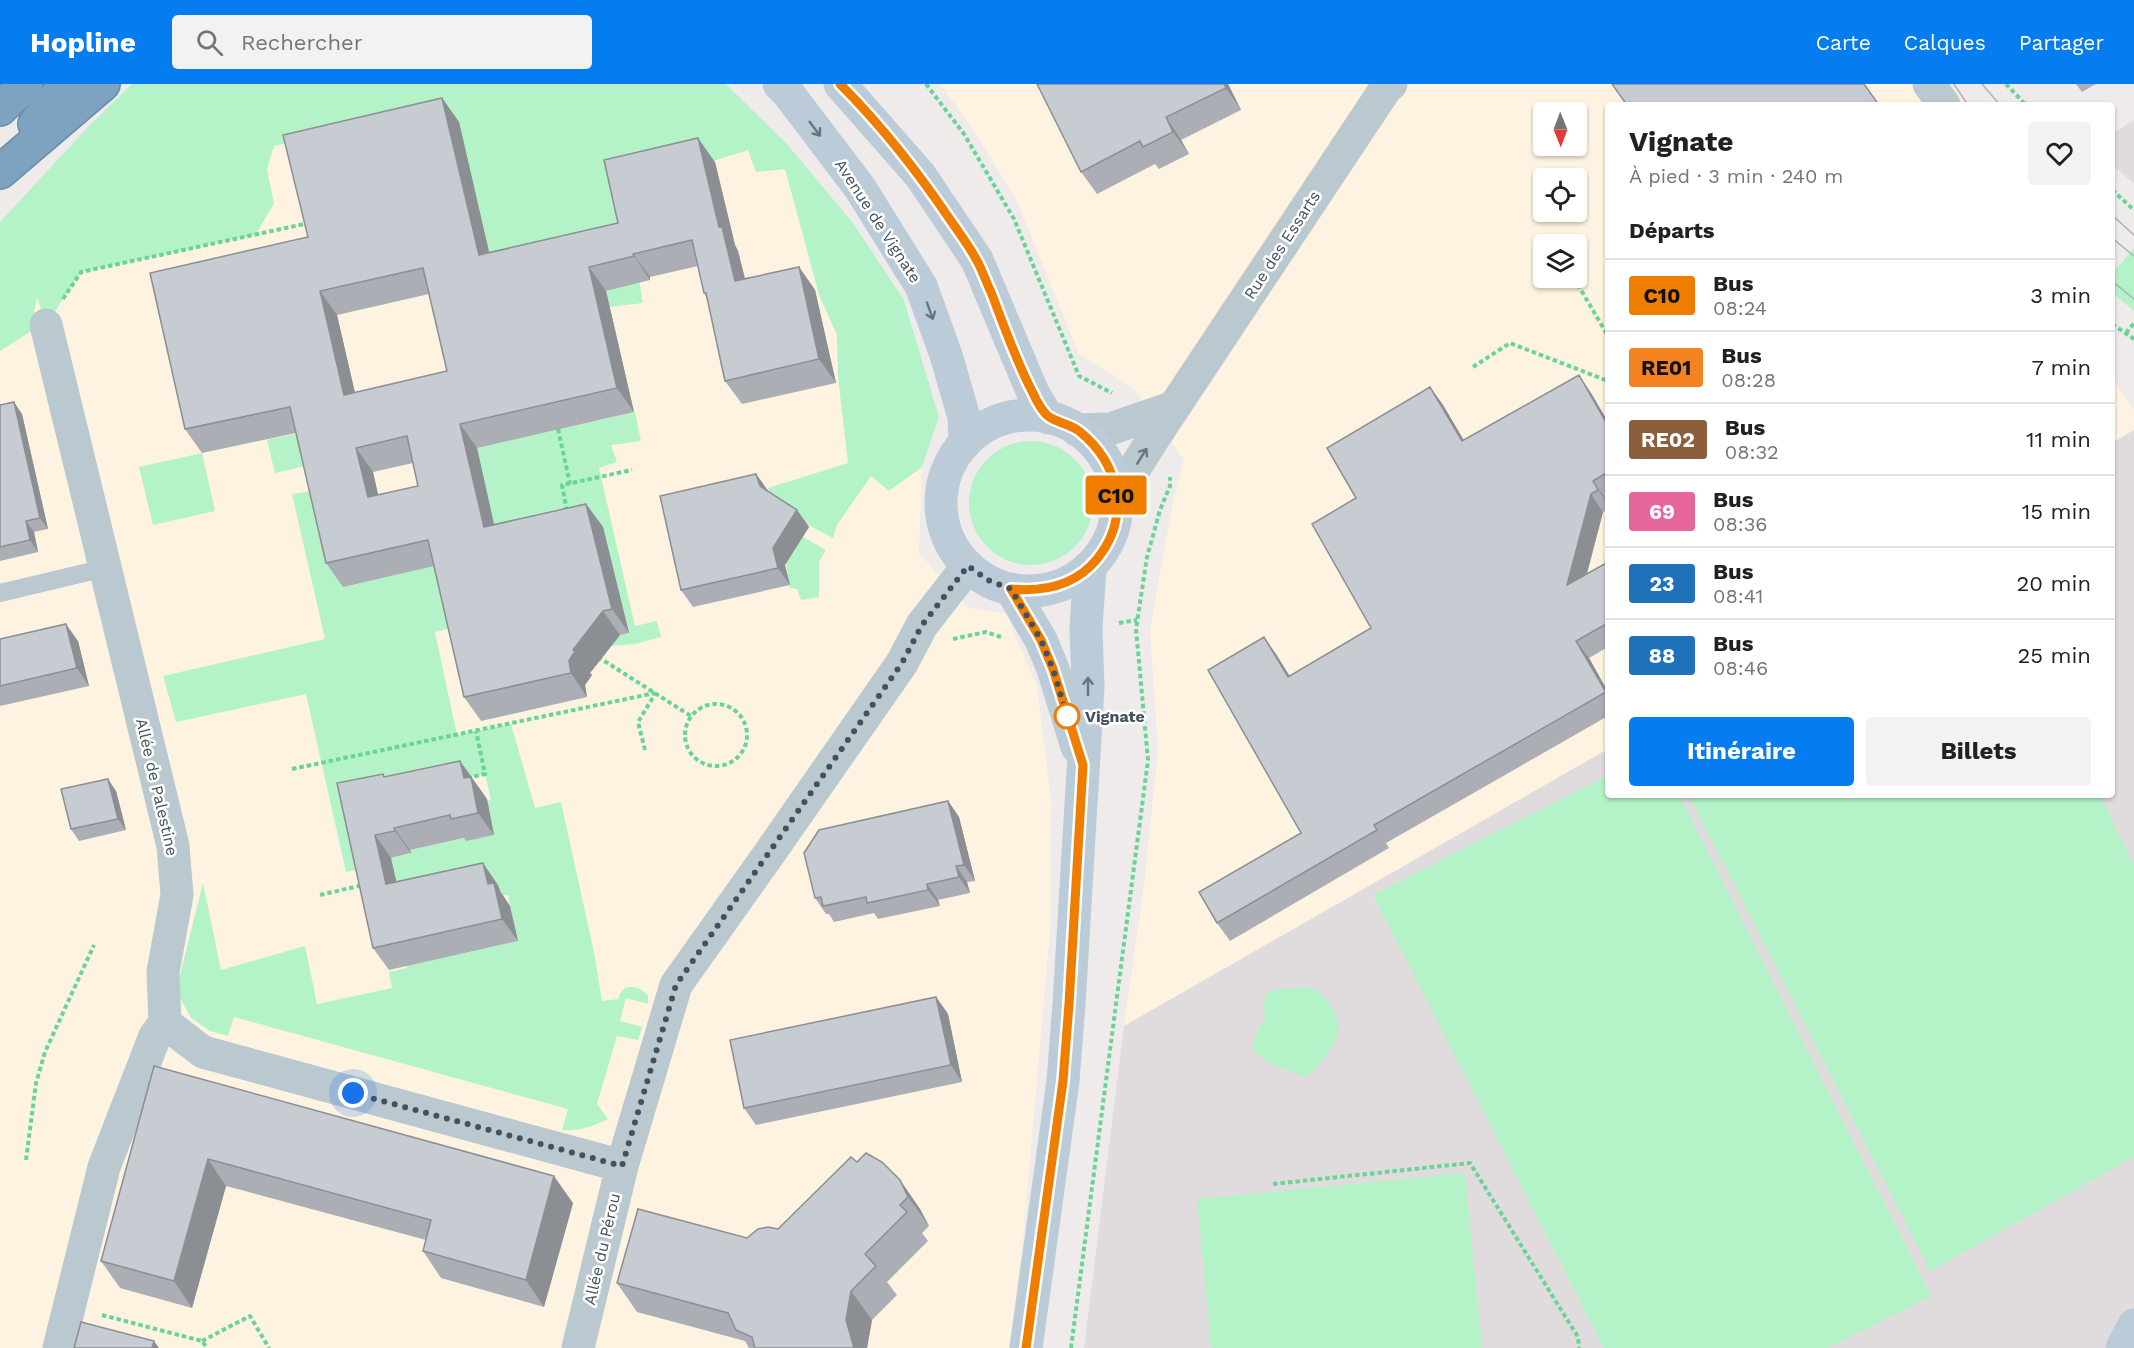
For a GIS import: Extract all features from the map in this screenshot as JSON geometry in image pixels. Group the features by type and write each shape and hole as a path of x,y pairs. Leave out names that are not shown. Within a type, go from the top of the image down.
{"highway":[{"path":"0,109 26,84"},
{"path":"0,168 66,84"},
{"path":"0,172 103,84"}],"street":[{"name":"Avenue de Vignate","path":"779,84 860,188 921,286 946,355 964,417 965,443"},
{"path":"840,84 920,175 977,260 1033,393 1063,424 1095,445 1108,464 1116,486 1117,508 1109,540 1090,567 1074,580 1053,588 1033,591 1011,589 988,580 968,566 957,553 949,538 943,522 941,505 947,472 955,456 965,443 982,429 1003,419 1026,415 1063,424 1110,429 1174,406"},
{"path":"1929,84 1942,102"},
{"name":"Rue des Essarts","path":"1117,508 1132,471 1386,85"},
{"name":"Allée de Palestine","path":"46,325 173,846 177,895 163,972 165,1023"},
{"name":"Allée du Pérou","path":"579,1348 622,1166 676,985 902,663 922,625 968,566"},
{"path":"1026,1348 1063,1081 1088,688 1086,629 1090,567"},
{"path":"1011,589 1041,640 1053,669 1083,765"},
{"path":"59,1348 104,1167 155,1036 165,1023 203,1052 622,1166"},
{"path":"2122,1348 2134,1325"}],"lane":[{"path":"0,593 105,568"}],"path":[{"path":"926,84 964,134 1014,219 1078,376 1120,398"},
{"path":"2006,84 2023,102"},
{"path":"2115,193 2134,210"},
{"path":"46,325 81,272 315,222"},
{"path":"1580,288 1605,331"},
{"path":"2126,333 2134,323"},
{"path":"2115,326 2134,339"},
{"path":"1473,367 1510,343 1605,380"},
{"path":"558,429 570,483"},
{"path":"1071,1348 1148,760 1136,630 1147,557 1160,510 1170,486 1169,469"},
{"path":"568,515 562,485 632,470"},
{"path":"595,655 691,716"},
{"path":"292,769 655,693"},
{"path":"645,750 638,722 655,693"},
{"path":"709,704 730,707 739,713 745,722 747,733 747,743 742,753 725,765 706,764 697,760 686,744 685,734 691,716 699,708 709,704"},
{"path":"462,778 485,774 476,731"},
{"path":"320,895 366,884 364,876"},
{"path":"26,1160 36,1083 45,1052 94,945"},
{"path":"1273,1184 1470,1163 1578,1337 1579,1348"},
{"path":"69,1306 202,1341 207,1348"},
{"path":"202,1341 250,1316 269,1348"}],"shaded area":[{"path":"132,84 726,84 787,144 853,223 904,300 939,417 922,467 919,553 969,608 1006,614 1037,686 1051,801 1050,930 1023,1240 1009,1348 0,1348 0,222 87,128"},
{"path":"941,84 1913,84 1926,102 1605,102 1605,751 1124,1026 1144,885 1158,750 1150,630 1173,501 1184,460 1133,388 1079,354 1016,199"},
{"path":"2134,120 2134,183 2115,167 2115,132"},
{"path":"2115,382 2134,410 2134,430 2115,441"},
{"path":"2134,430 2134,1348 1084,1348 1124,1026 1605,751 1605,798 2115,798 2115,441"}],"green space":[{"path":"132,84 726,84 787,144 853,223 904,300 939,417 922,467 889,491 871,476 837,525 833,538 793,517 786,527 826,550 819,562 819,597 801,600 797,589 790,588 780,523 768,488 848,463 838,377 837,335 819,295 785,169 756,172 748,150 710,162 638,274 643,303 609,307 597,255 495,278 296,141 274,146 267,169 274,204 255,235 81,272 46,325 37,297 30,332 0,351 0,222 87,128"},
{"path":"2134,248 2134,311 2115,295 2115,270"},
{"path":"635,412 641,441 611,445 617,462 599,468 635,626 657,621 661,637 635,644 611,646 620,635 628,633 500,551 477,448"},
{"path":"307,431 314,464 275,473 267,440"},
{"path":"1031,441 1055,446 1075,459 1088,479 1093,503 1088,527 1075,547 1055,560 1031,565 1007,560 987,547 974,527 969,503 974,479 987,459 1007,446"},
{"path":"202,453 215,511 153,525 139,467"},
{"path":"320,490 445,564 460,626 435,632 457,735 511,724 535,808 561,802 594,952 602,1001 618,999 624,990 631,987 640,989 648,995 648,1004 626,998 620,1021 642,1027 638,1040 617,1036 597,1104 608,1119 602,1122 580,1129 562,1130 568,1109 234,1017 228,1036 210,1031 191,1018 180,998 179,979 203,883 221,970 305,946 317,1004 392,988 389,972 407,968 407,964 518,941 508,895 402,906 391,858 410,854 410,850 466,838 494,835 487,801 491,800 485,774 348,803 363,868 346,872 306,694 176,722 163,676 325,639 292,494"},
{"path":"1605,777 1605,798 1681,798 1931,1296 1827,1348 1604,1348 1373,895"},
{"path":"1691,798 2101,798 2134,866 2134,1157 1930,1271"},
{"path":"1311,987 1332,1006 1339,1027 1334,1044 1317,1067 1303,1077 1265,1060 1252,1049 1258,1030 1265,1018 1263,1005 1267,993 1279,989"},
{"path":"1465,1173 1482,1348 1211,1348 1197,1199"}],"building":[{"path":"1037,84 1224,84 1226,88 1166,117 1173,132 1143,147 1140,141 1081,172"},
{"path":"1612,84 1864,84 1877,102 1625,102"},
{"path":"442,98 479,255 618,223 604,160 698,138 719,227 722,227 735,281 799,267 819,359 725,381 692,240 589,267 617,388 460,424 484,527 586,504 612,609 603,611 573,650 575,651 569,661 571,673 464,697 428,540 326,563 290,407 185,429 150,273 308,237 283,135","holes":["423,268 447,371 344,395 320,291","407,436 418,486 368,497 356,448"]},
{"path":"1579,375 1605,421 1605,474 1593,481 1598,490 1591,494 1567,585 1605,564 1605,625 1576,641 1605,693 1374,825 1377,830 1217,923 1199,892 1301,833 1208,670 1264,637 1288,677 1371,628 1312,524 1356,498 1327,448 1430,387 1462,441"},
{"path":"14,402 40,518 26,521 30,540 0,547 0,405"},
{"path":"756,474 760,486 797,510 773,548 778,568 681,590 660,496"},
{"path":"66,624 77,668 0,686 0,639"},
{"path":"460,761 464,778 471,777 478,813 451,819 450,815 394,828 395,831 375,835 386,884 483,863 488,884 494,883 502,919 373,948 337,783 383,774 384,777"},
{"path":"108,779 118,819 71,829 61,789"},
{"path":"948,801 964,865 956,866 959,877 927,884 928,890 867,903 866,897 823,906 821,897 815,898 804,853 819,830"},
{"path":"936,997 951,1065 744,1108 730,1040"},
{"path":"154,1066 554,1176 526,1280 423,1251 431,1220 208,1159 174,1281 101,1261"},
{"path":"866,1153 882,1162 900,1180 908,1197 900,1205 907,1212 865,1254 876,1266 851,1291 846,1320 854,1348 755,1348 752,1337 736,1330 728,1313 617,1283 638,1209 747,1238 758,1229 768,1227 778,1229 851,1157 857,1162"},
{"path":"81,1322 154,1341 152,1348 74,1348"}],"tram line":[{"path":"1954,84 1966,102"},
{"path":"1982,84 1997,102"},
{"path":"2115,218 2134,235"},
{"path":"2115,240 2134,256"},
{"path":"2115,283 2134,299"}],"bus line":[{"name":"C10","path":"840,84 920,175 977,260 1033,393 1048,417 1077,430 1095,445 1108,464 1116,486 1117,508 1113,530 1104,550 1090,567 1074,580 1053,588 1033,591 1011,589 1041,640 1053,669 1083,765 1063,1081 1026,1348"}],"place":[{"name":"Vignate","path":"1067,716"}],"route":[{"path":"353,1093 622,1166 676,985 902,663 922,625 968,566 988,580 1011,589 1041,640 1053,669 1067,716"}]}
